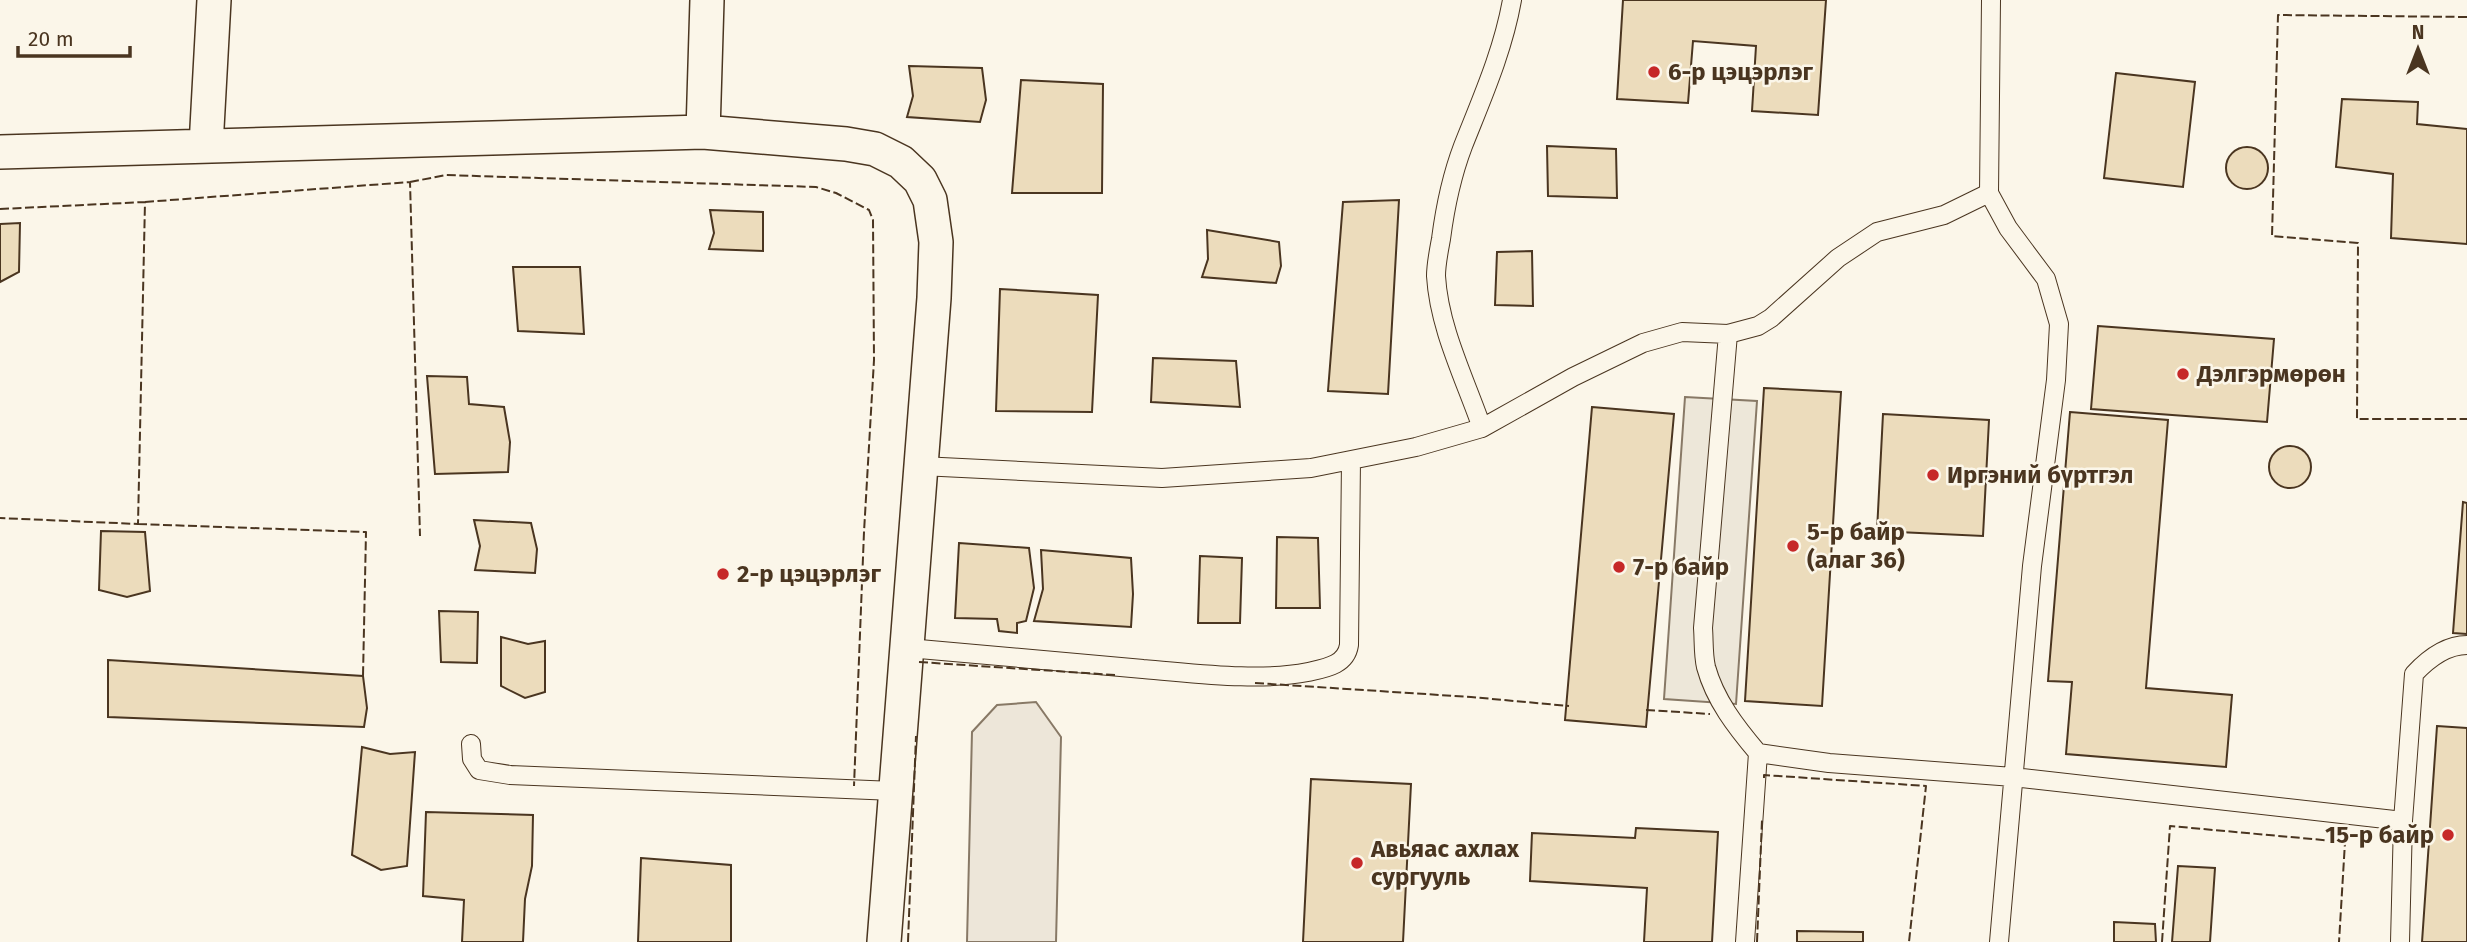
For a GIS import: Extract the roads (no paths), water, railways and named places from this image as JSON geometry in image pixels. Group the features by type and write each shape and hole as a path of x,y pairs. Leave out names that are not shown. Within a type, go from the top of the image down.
{"street":[{"path":"206,146 214,0"},
{"path":"703,132 707,0"},
{"path":"0,152 703,132 846,144 875,149 901,162 920,180 930,200 936,242 934,298 884,942"}],"lane":[{"path":"1482,428 1445,323 1436,275 1452,182 1462,148 1487,89 1512,0"},
{"path":"1991,0 1989,194 2008,228 2046,279 2059,324 2056,380 2032,566 1999,942"},
{"path":"920,466 1162,478 1311,468 1416,447 1482,428 1573,377 1643,343 1682,332 1728,334 1746,330 1772,318 1838,258 1877,232 1944,215 1989,194"},
{"path":"1728,334 1703,628 1706,665 1717,697 1758,753 1829,764 2013,777 2403,821"},
{"path":"908,648 1221,676 1289,674 1327,667 1342,661 1348,653 1349,645 1351,460"},
{"path":"2400,942 2403,821 2414,674 2426,661 2459,645 2467,645"},
{"path":"471,744 472,759 479,770 510,775 894,791"},
{"path":"1745,942 1758,753"}],"place":[{"name":"6-р цэцэрлэг","path":"1654,72"},
{"name":"Дэлгэрмөрөн","path":"2183,374"},
{"name":"Иргэний бүртгэл","path":"1933,475"},
{"name":"5-р байр (алаг 36)","path":"1793,546"},
{"name":"7-р байр","path":"1619,567"},
{"name":"2-р цэцэрлэг","path":"723,574"},
{"name":"15-р байр","path":"2448,835"},
{"name":"Авьяас ахлах сургууль","path":"1357,863"}]}
